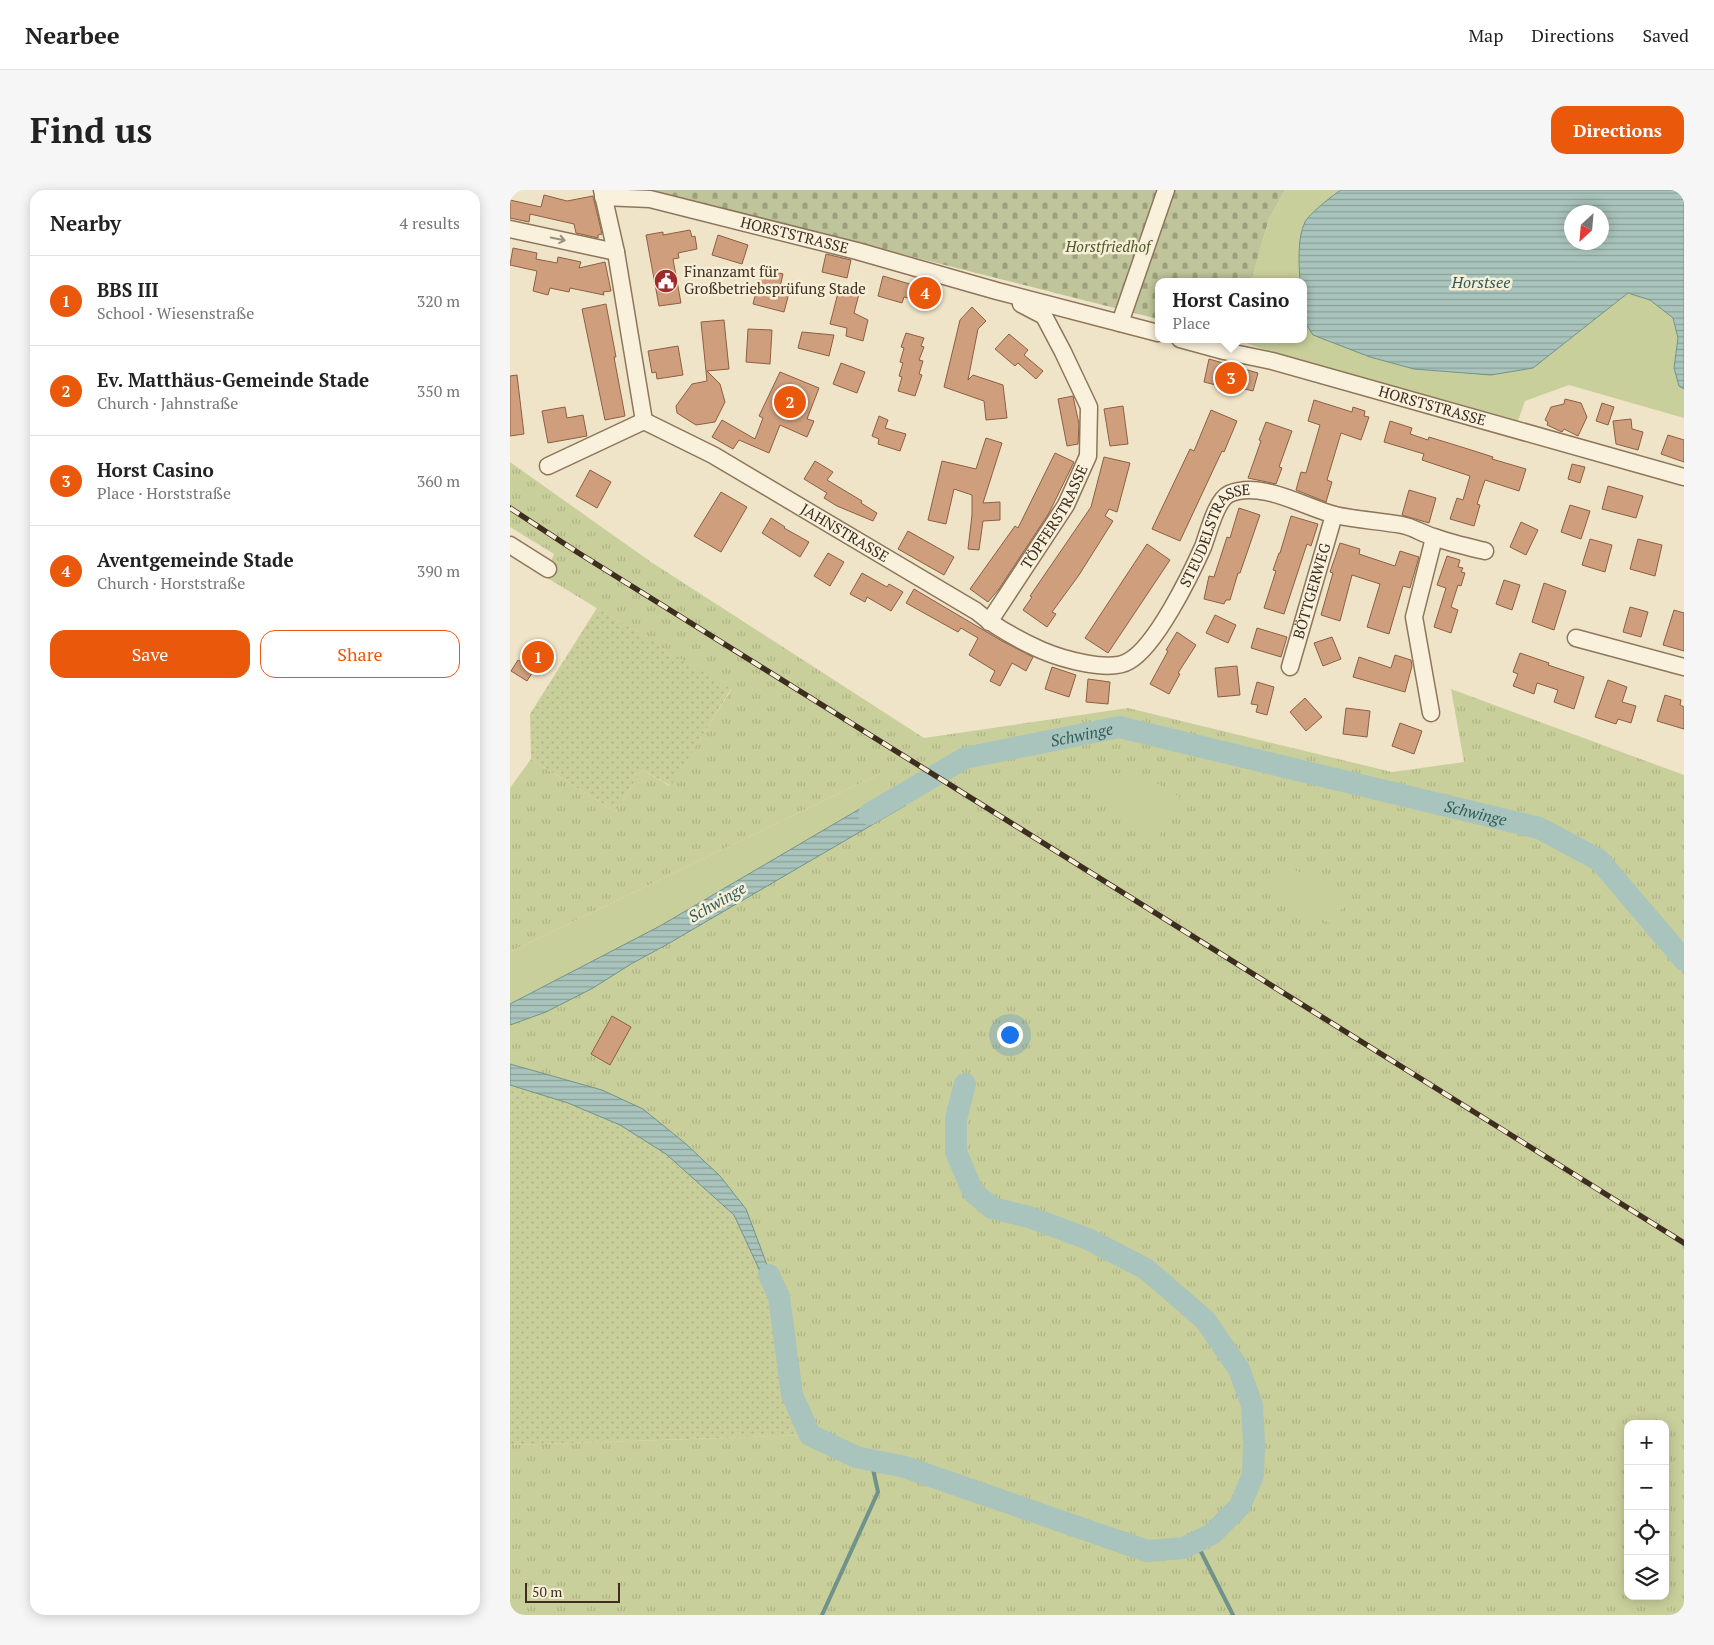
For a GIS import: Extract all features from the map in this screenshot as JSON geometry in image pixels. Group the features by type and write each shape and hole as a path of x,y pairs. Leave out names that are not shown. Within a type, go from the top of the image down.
{"street":[{"path":"1120,323 1166,190"},
{"path":"548,466 644,421 616,252 602,193"},
{"name":"HORSTSTRASSE","path":"602,193 650,199 858,251 997,291 1155,332"},
{"path":"510,228 616,252"},
{"name":"TÖPFERSTRASSE","path":"990,622 1066,505 1088,456 1089,407 1066,357 1044,316 997,291"},
{"name":"HORSTSTRASSE","path":"1195,343 1272,361 1684,477"},
{"name":"JAHNSTRASSE","path":"644,421 713,455 976,611 990,622 1041,650"},
{"name":"STEUDELSTRASSE","path":"1041,650 1097,666 1115,666 1129,662 1142,651 1166,619 1203,548 1220,503 1228,495 1248,489 1292,499 1334,514 1404,525 1434,538 1485,551"},
{"name":"BÖTTGERWEG","path":"1290,667 1334,514"},
{"path":"1431,712 1414,616 1434,538"},
{"path":"510,545 548,569"},
{"path":"1576,638 1684,667"}],"green space":[{"name":"Horstfriedhof","path":"612,190 1285,190 1269,219 1252,278 1155,278 1155,318 652,191"},
{"path":"1285,190 1341,190 1333,195 1299,250 1300,278 1252,278 1269,219"},
{"path":"1628,293 1650,300 1673,318 1678,338 1674,368 1679,386 1684,389 1684,418 1569,385 1525,401 1518,421 1274,353 1246,343 1307,343 1307,324 1313,335 1370,357 1414,369 1491,375 1533,368"},
{"path":"510,462 651,562 924,738 1128,708 1392,772 1464,762 1451,689 1684,775 1684,1615 510,1615 510,1445 810,1435 792,1395 779,1297 746,1209 720,1176 602,1090 510,1064 510,1025 546,1012 593,988 905,805 895,798 882,769 879,774 510,952 510,788 531,759 616,812 642,770 670,786 731,690 544,576 554,554 510,527"},
{"path":"597,608 731,689 671,786 642,770 616,812 531,759 530,714"},
{"path":"882,768 892,790 660,926 510,1004 510,952 879,774"},
{"path":"1127,773 1151,780 1180,797 1158,838 1116,814 1088,792 1088,782 1110,774"},
{"path":"1283,864 1348,897 1333,925 1269,892"},
{"path":"510,1085 568,1103 620,1125 666,1154 734,1215 772,1297 792,1395 810,1435 510,1445"}],"water":[{"name":"Horstsee","path":"1341,190 1684,190 1684,389 1679,386 1674,368 1678,338 1673,318 1650,300 1628,293 1533,368 1491,375 1414,369 1370,357 1313,335 1307,326 1307,278 1300,278 1299,267 1302,228 1307,219"},
{"path":"892,790 895,798 906,805 631,964 593,988 546,1012 510,1025 510,1004 660,926"},
{"path":"510,1064 602,1090 643,1109 686,1144 720,1176 746,1209 779,1297 792,1395 772,1297 734,1215 666,1154 620,1125 568,1103 510,1085"}],"building":[{"path":"544,195 567,201 593,196 602,234 598,235 598,238 576,233 574,224 530,214 529,222 510,218 510,200 541,207"},
{"name":"Finanzamt für Großbetriebsprüfung Stade","path":"690,230 692,237 695,236 697,249 678,253 679,258 673,259 681,303 659,306 646,235 663,232 663,235"},
{"path":"718,235 748,245 742,264 712,255"},
{"path":"513,248 537,253 536,259 557,263 558,257 581,262 579,268 605,262 611,291 603,292 604,295 570,288 569,292 550,288 548,295 533,291 537,271 510,265"},
{"path":"826,254 851,260 847,278 822,272"},
{"path":"762,268 783,274 780,287 790,289 784,312 753,304"},
{"path":"883,276 913,285 913,282 936,288 932,303 904,297 902,303 878,296"},
{"path":"840,285 860,290 854,313 868,320 863,341 846,336 847,328 830,324"},
{"path":"606,304 625,416 605,420 582,309"},
{"path":"972,307 986,321 978,329 968,380 973,375 1003,385 1007,418 986,420 984,401 944,387 960,320"},
{"path":"724,320 729,369 707,371 720,384 725,402 715,422 696,425 677,413 676,406 692,384 707,381 701,322"},
{"path":"748,329 772,330 770,364 746,362"},
{"path":"802,332 834,335 829,356 798,348"},
{"path":"906,333 924,338 921,346 924,347 919,360 923,361 919,374 922,375 915,396 898,391 902,377 899,376 903,363 900,362 904,348 901,347"},
{"path":"1009,334 1028,350 1024,355 1043,371 1036,379 1018,363 1015,366 995,349"},
{"path":"678,346 683,375 657,379 656,372 652,373 648,351"},
{"path":"1209,359 1258,373 1253,391 1241,388 1232,389 1204,382"},
{"path":"841,363 865,372 857,393 833,384"},
{"path":"780,372 819,388 807,419 814,421 807,437 780,425 769,453 739,440 733,449 712,437 722,420 755,439 763,418 759,416"},
{"path":"517,375 524,434 510,436 510,376"},
{"path":"1073,396 1079,424 1078,444 1067,446 1058,399"},
{"path":"1565,399 1581,403 1587,417 1578,436 1564,429 1562,432 1547,425 1548,422 1545,420 1551,407 1564,404"},
{"path":"1314,400 1352,412 1353,407 1365,411 1364,416 1369,417 1361,440 1341,433 1327,480 1332,482 1326,502 1296,490 1301,472 1306,473 1320,425 1308,421"},
{"path":"1602,403 1614,407 1608,425 1596,421"},
{"path":"1123,406 1128,444 1110,446 1104,409"},
{"path":"565,407 567,418 583,415 587,436 548,443 542,411"},
{"path":"1211,410 1237,421 1224,452 1222,451 1180,541 1152,529 1190,449 1194,451"},
{"path":"879,416 888,420 885,428 906,434 900,451 878,444 879,439 872,436"},
{"path":"1631,419 1632,429 1643,432 1638,450 1616,444 1613,421"},
{"path":"1390,421 1412,428 1410,434 1428,440 1429,437 1526,469 1519,491 1485,480 1477,504 1480,505 1474,526 1450,519 1457,498 1463,500 1470,476 1422,460 1424,454 1384,442"},
{"path":"1266,422 1292,431 1279,467 1282,468 1276,484 1248,478"},
{"path":"1668,435 1684,440 1684,462 1661,454"},
{"path":"986,438 1002,443 983,503 1000,502 1000,520 983,521 979,550 968,549 972,495 954,489 946,524 928,520 942,461 976,469"},
{"path":"1055,453 1074,462 1049,513 999,589 988,602 970,589 1015,526 1018,528"},
{"path":"1104,457 1130,463 1117,512 1109,509 1105,516 1113,521 1079,575 1052,612 1056,614 1047,627 1023,610 1032,597 1030,596 1091,507"},
{"path":"815,461 833,472 827,480 862,501 861,503 877,513 873,521 837,506 824,498 827,493 804,479"},
{"path":"1572,464 1585,467 1580,483 1568,479"},
{"path":"590,470 611,482 597,508 576,496"},
{"path":"1608,486 1643,496 1636,518 1602,509"},
{"path":"1409,490 1436,498 1429,523 1402,515"},
{"path":"721,492 747,507 721,552 694,536"},
{"path":"1570,505 1590,511 1581,539 1561,532"},
{"path":"1239,508 1260,515 1230,600 1226,600 1224,604 1204,599 1209,576 1214,577 1227,537 1230,538"},
{"path":"1291,516 1318,524 1311,546 1307,544 1284,614 1264,608 1276,571 1273,570"},
{"path":"771,518 784,528 809,542 800,557 762,533"},
{"path":"1521,522 1538,530 1526,555 1510,547"},
{"path":"908,531 954,557 944,575 898,549"},
{"path":"1590,539 1612,545 1605,572 1582,565"},
{"path":"1638,539 1662,545 1655,576 1630,569"},
{"path":"1340,543 1360,549 1359,554 1395,566 1400,551 1419,557 1410,588 1403,586 1389,634 1367,627 1380,584 1352,575 1340,621 1321,615 1333,573 1330,572"},
{"path":"1147,544 1170,560 1108,653 1085,638"},
{"path":"828,553 844,562 830,586 814,576"},
{"path":"1447,556 1460,560 1458,567 1463,568 1461,572 1465,573 1461,586 1458,585 1451,607 1458,610 1451,633 1434,627 1446,588 1437,585"},
{"path":"862,573 887,587 889,584 903,592 891,611 867,597 865,602 850,594"},
{"path":"1504,580 1520,585 1512,610 1496,604"},
{"path":"1544,583 1566,591 1554,630 1532,622"},
{"path":"914,589 1033,657 1026,671 1012,663 1000,686 990,681 995,671 969,655 978,638 961,628 958,632 906,603"},
{"path":"1630,607 1648,612 1641,637 1623,632"},
{"path":"1674,610 1684,613 1684,651 1663,645"},
{"path":"1215,615 1236,625 1228,643 1206,633"},
{"path":"1257,628 1287,637 1281,657 1251,648"},
{"path":"1177,632 1196,645 1178,673 1180,674 1169,694 1150,684"},
{"path":"1332,637 1341,659 1323,666 1314,643"},
{"path":"1520,653 1584,677 1574,709 1554,702 1558,690 1537,683 1534,694 1513,686 1518,674 1513,672"},
{"path":"1395,655 1411,660 1412,666 1405,692 1353,677 1359,657 1391,668"},
{"path":"518,660 534,670 527,681 511,671"},
{"path":"1237,666 1240,695 1218,697 1215,668"},
{"path":"1052,667 1076,675 1069,697 1045,689"},
{"path":"1088,679 1110,682 1108,704 1086,702"},
{"path":"1608,680 1627,687 1622,702 1636,706 1631,723 1618,719 1616,724 1595,717"},
{"path":"1257,682 1274,687 1267,715 1256,712 1258,705 1251,704"},
{"path":"1665,695 1681,700 1680,705 1684,707 1684,729 1657,721"},
{"path":"1305,698 1322,717 1306,731 1290,712"},
{"path":"1346,708 1370,711 1367,737 1343,734"},
{"path":"1400,723 1422,731 1414,754 1392,746"},
{"path":"612,1016 631,1027 610,1065 591,1054"}],"waterway":[{"name":"Schwinge","path":"869,814 965,758 1119,727 1539,828 1599,860 1684,960"},
{"path":"769,1275 779,1297 792,1395 810,1435 856,1457 905,1467 1147,1551 1184,1548 1212,1534 1240,1506 1253,1475 1252,1405 1239,1369 1205,1320 1146,1269 1088,1239 1029,1217 992,1208 973,1192 956,1152 956,1119 965,1084"},
{"path":"822,1615 878,1492 871,1460"},
{"path":"1196,1542 1233,1615"}],"railway":[{"path":"510,508 577,552 1684,1243"}],"place":[{"name":"Finanzamt für Großbetriebsprüfung Stade","path":"666,281"},
{"name":"Aventgemeinde Stade","path":"925,293"},
{"name":"Horst Casino","path":"1231,378"},
{"name":"Ev. Matthäus-Gemeinde Stade","path":"790,402"},
{"name":"BBS III","path":"538,657"}]}
